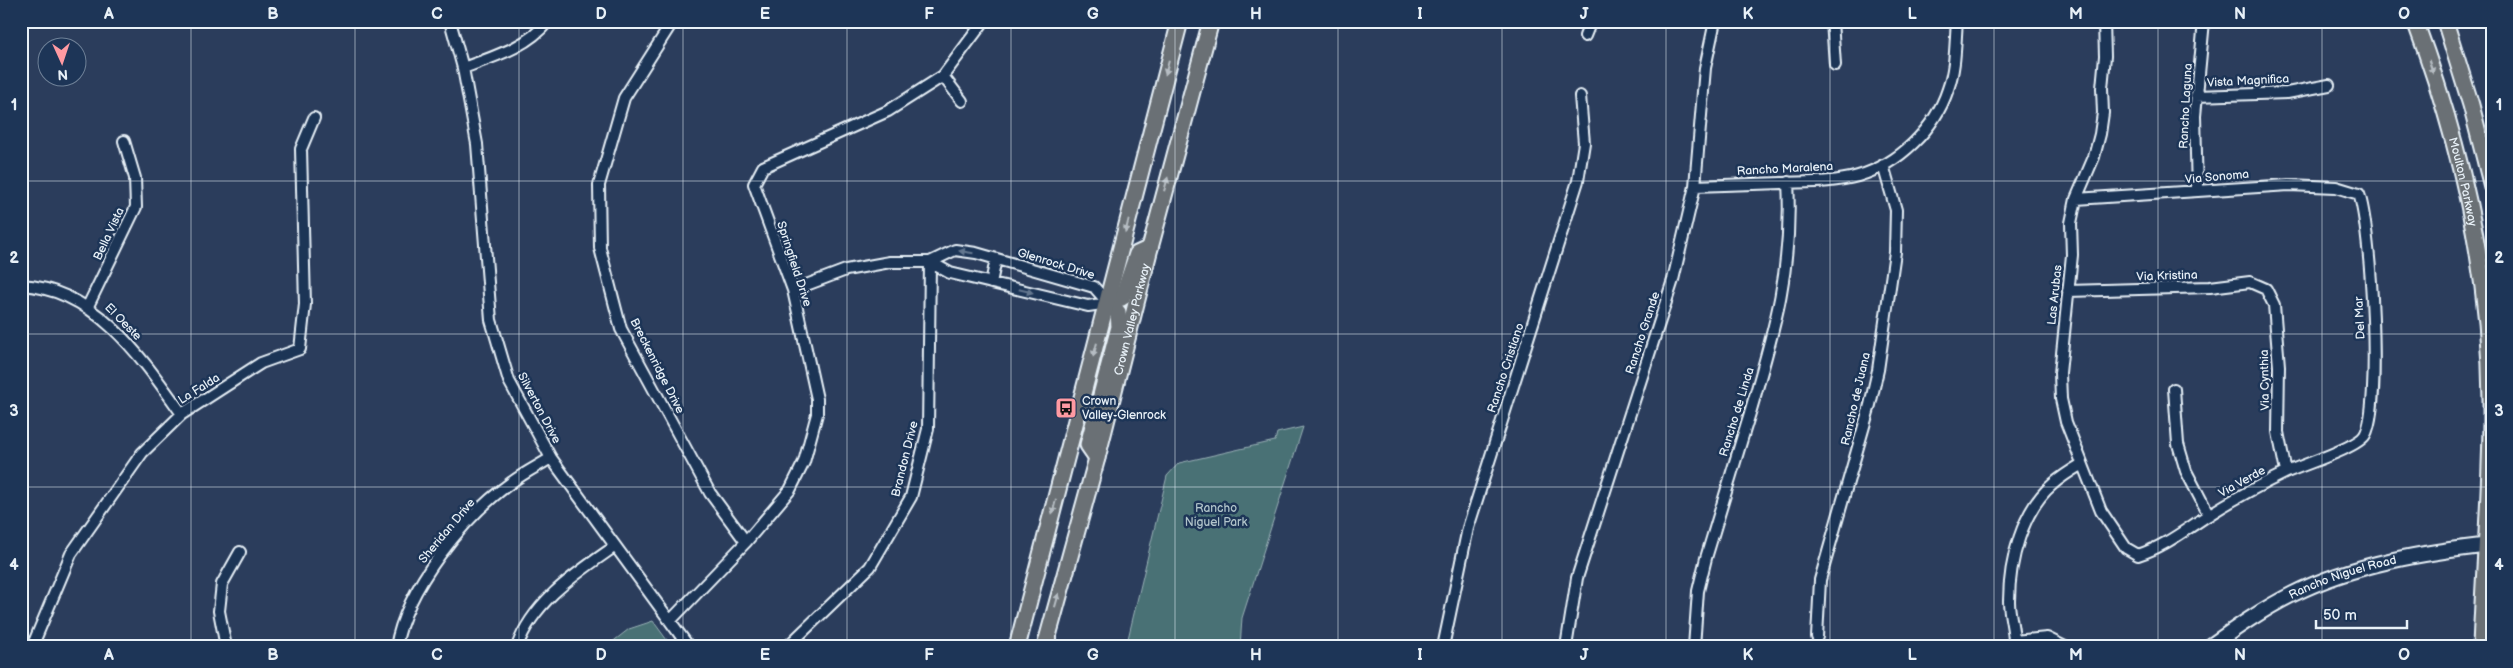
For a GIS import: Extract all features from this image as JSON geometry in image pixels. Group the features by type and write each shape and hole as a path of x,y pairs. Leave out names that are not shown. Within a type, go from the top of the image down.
{"main road":[{"path":"1017,647 1180,21"},
{"name":"Crown Valley Parkway","path":"1045,647 1097,458 1150,248 1211,21"},
{"name":"Moulton Parkway","path":"2415,21 2446,114 2477,242 2489,345 2491,400 2489,545 2481,647"},
{"path":"2445,21 2471,105 2492,186"},
{"path":"1108,303 1122,298 1137,254 1150,248"},
{"path":"1097,458 1088,445 1119,327 1118,312 1108,303"}],"street":[{"name":"Silverton Drive","path":"450,21 463,68 478,144 491,320 509,382 551,458 689,647"},
{"path":"463,68 507,51 539,33 548,21"},
{"name":"Breckenridge Drive","path":"673,21 624,98 599,185 600,248 621,329 710,493 746,542"},
{"name":"Springfield Drive","path":"671,620 746,542 790,490 804,462 817,414 817,399 793,290 754,184 763,167 888,111 943,76 984,21"},
{"path":"1585,36 1591,21"},
{"name":"Rancho Grande","path":"1566,647 1577,578 1673,280 1695,186 1705,68 1714,21"},
{"path":"1832,21 1835,64"},
{"name":"Rancho Maralena","path":"1695,186 1823,182 1858,176 1883,165 1905,151 1921,135 1937,112 1948,90 1955,64 1957,21"},
{"name":"Las Arubas","path":"2104,21 2103,113 2100,134 2094,157 2076,199 2071,222 2072,255 2060,373 2061,399 2066,422 2101,510 2126,548 2138,555"},
{"name":"Rancho Laguna","path":"2197,191 2196,96 2204,21"},
{"path":"943,76 962,101"},
{"name":"Vista Magnifica","path":"2196,96 2287,93 2329,85"},
{"name":"Rancho Cristiano","path":"1443,647 1468,528 1578,181 1584,143 1580,96"},
{"name":"La Falda","path":"32,647 71,554 142,453 182,414 261,363 300,349 304,304 301,149 314,118"},
{"name":"Bella Vista","path":"88,306 136,207 135,178 124,141"},
{"name":"Rancho de Juana","path":"1818,636 1820,580 1870,405 1878,370 1895,252 1896,210 1883,165"},
{"name":"Rancho de Linda","path":"1694,647 1698,591 1706,558 1772,340 1780,304 1788,259 1790,216 1788,182"},
{"name":"Via Sonoma","path":"2076,199 2289,185 2336,187 2359,194"},
{"name":"Del Mar","path":"2359,194 2364,210 2368,241 2374,357 2369,426 2362,439"},
{"name":"Glenrock Drive","path":"793,290 846,270 890,262 930,262 955,250 996,259 1094,287 1108,303"},
{"path":"991,283 996,259"},
{"name":"Glenrock Drive","path":"930,262 950,273 1088,306 1108,303"},
{"name":"Brandon Drive","path":"788,647 870,567 911,497 928,429 930,262"},
{"name":"Via Kristina","path":"2068,291 2210,287 2250,282 2266,289"},
{"name":"El Oeste","path":"21,285 43,286 88,306 122,338 150,369 182,414"},
{"name":"Via Cynthia","path":"2266,289 2274,305 2279,366 2278,432 2286,472"},
{"path":"2174,389 2178,444 2186,471 2209,515"},
{"name":"Via Verde","path":"2138,555 2155,550 2209,515 2286,472 2362,439"},
{"name":"Sheridan Drive","path":"396,647 404,617 415,593 436,560 479,510 511,482 551,458"},
{"path":"2065,647 2047,638 2014,644 2009,602 2011,567 2018,538 2032,510 2052,484 2082,464"},
{"name":"Rancho Niguel Road","path":"2209,647 2253,616 2294,594 2341,574 2416,554 2489,545"},
{"path":"517,647 537,611 565,583 614,546"},
{"path":"226,647 219,611 222,584 240,552"}],"green space":[{"name":"Rancho Niguel Park","path":"1303,427 1242,618 1240,647 1126,647 1167,476 1179,463 1275,441 1277,433"},
{"path":"653,621 672,647 606,647 629,629"}],"place":[{"name":"Crown Valley-Glenrock","path":"1066,408"}]}
